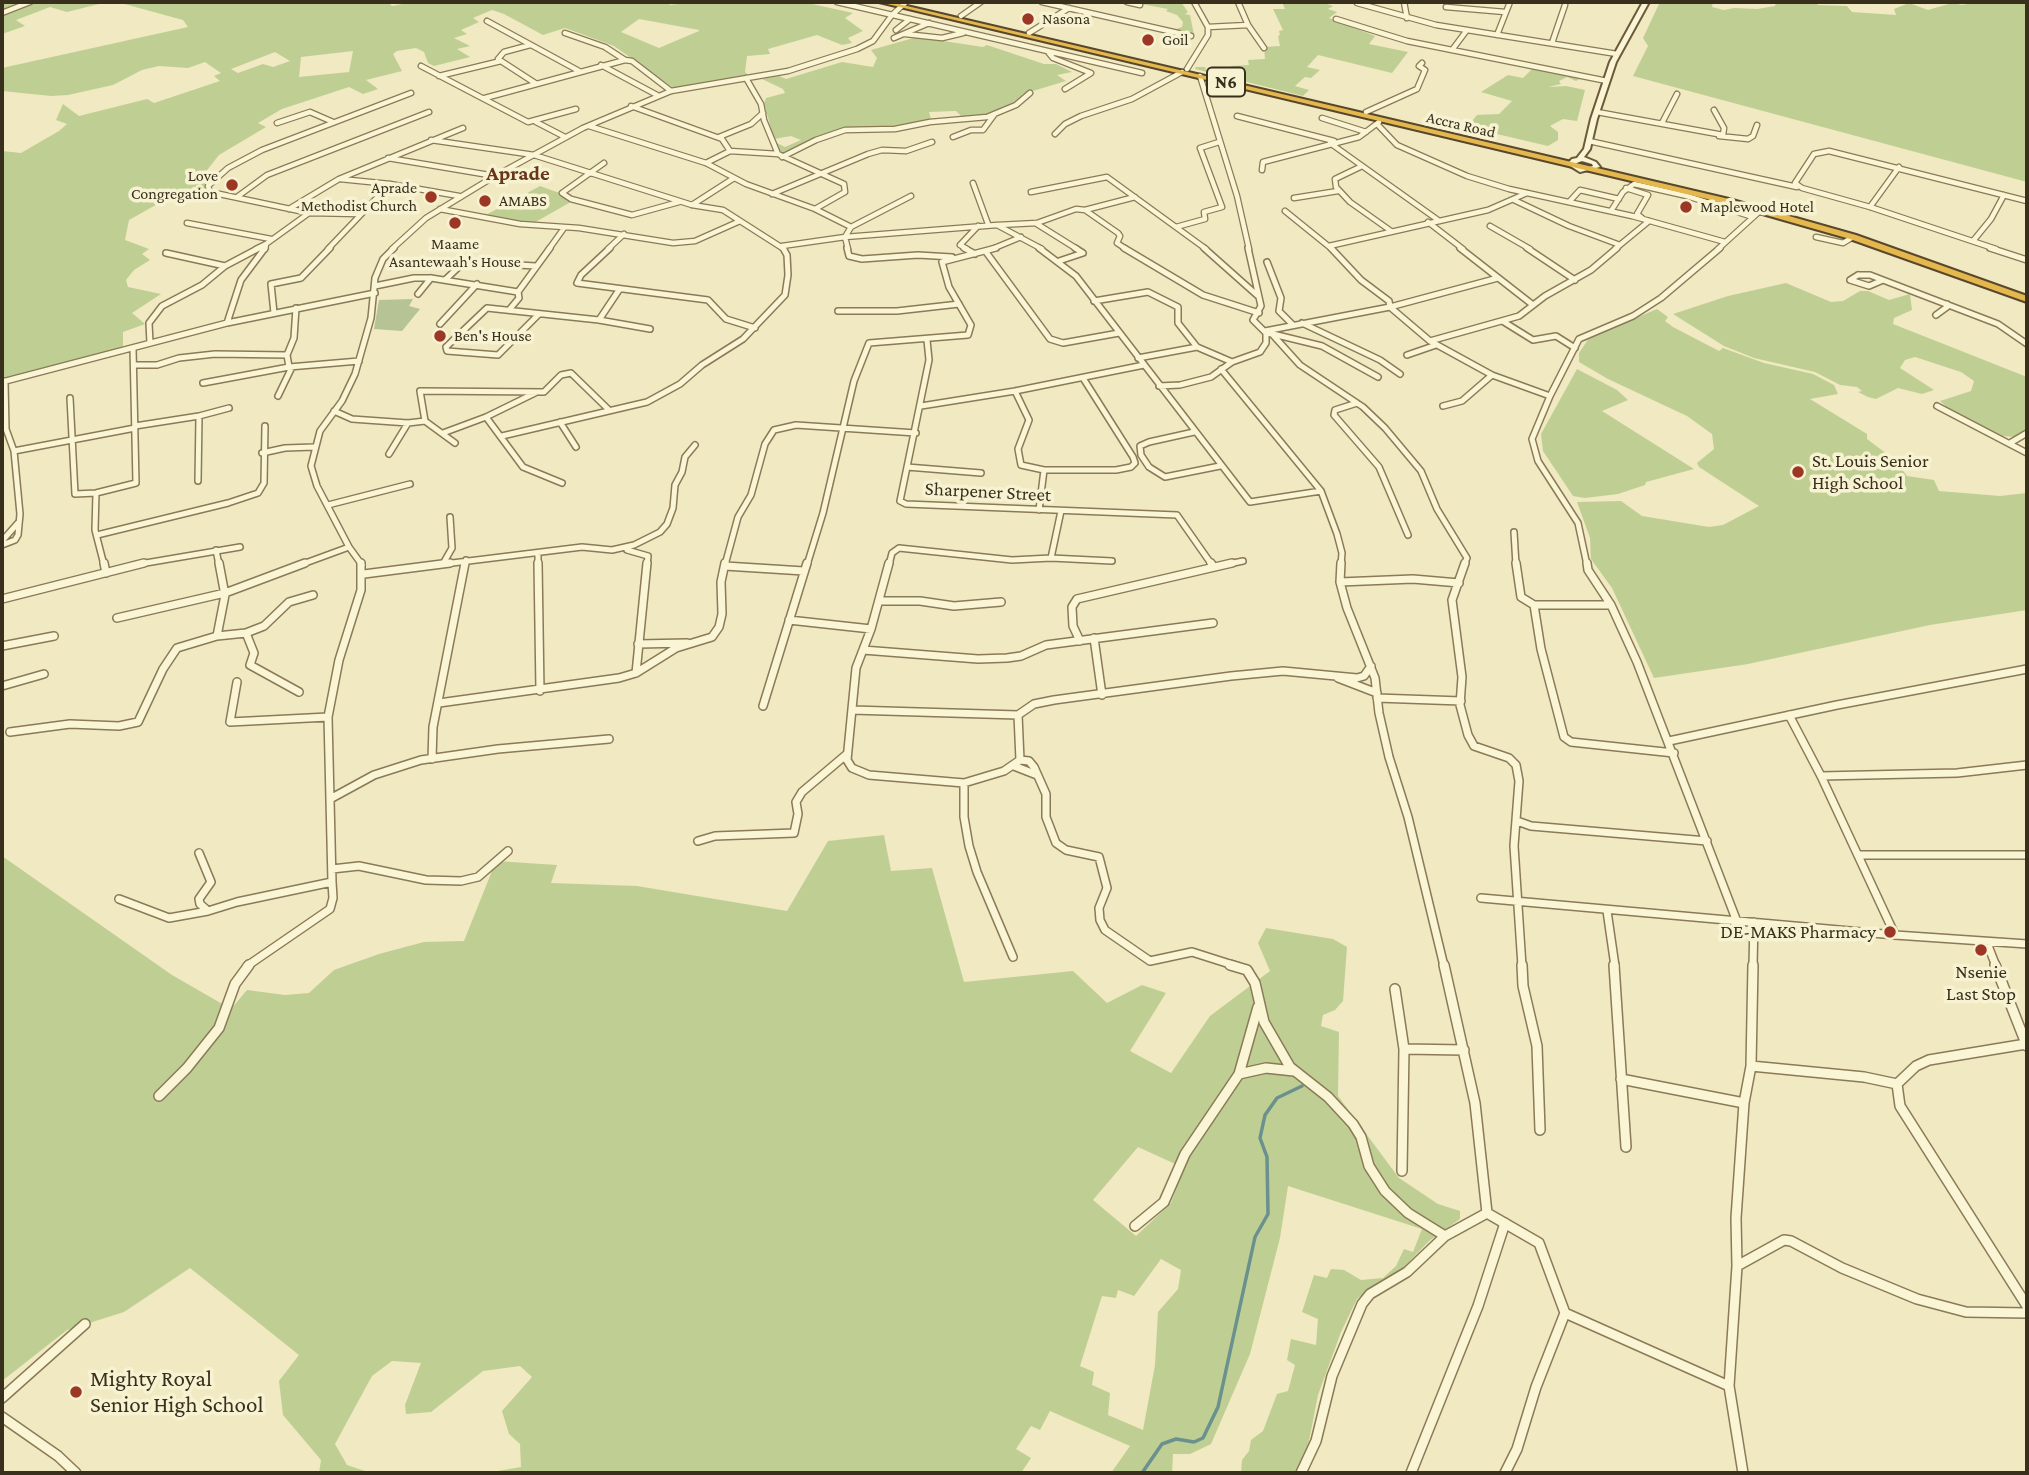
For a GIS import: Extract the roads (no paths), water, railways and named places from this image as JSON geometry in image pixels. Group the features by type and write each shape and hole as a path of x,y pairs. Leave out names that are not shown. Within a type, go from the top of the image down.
{"highway":[{"name":"Accra Road","path":"882,2 961,16 1379,122 1574,161 1796,215 1883,242 2027,293"},
{"name":"Accra Road","path":"901,4 1366,111 1464,137"},
{"name":"Accra Road","path":"1595,166 1853,237 2027,299"}],"street":[{"path":"2,13 30,2"},
{"path":"837,2 1142,73"},
{"path":"961,16 981,2"},
{"path":"1042,2 1191,36"},
{"path":"1029,33 1071,2"},
{"path":"1128,2 1140,5"},
{"path":"1055,134 1065,124 1081,116 1132,99 1184,71 1206,41 1208,27 1194,2"},
{"path":"1238,2 1248,25 1264,48"},
{"path":"1404,2 1407,18"},
{"path":"1497,35 1509,4 1499,2"},
{"path":"1574,161 1588,145 1617,54 1646,2"},
{"path":"1357,3 1407,18 1467,30 1617,54"},
{"path":"159,1096 187,1068 219,1028 235,985 247,966 330,909 333,898 328,717 339,660 363,574 360,560 349,547 311,466 320,431 349,387 359,362 375,278 383,259 408,232 459,196 589,125 657,95 788,71 866,45 881,31 901,4"},
{"path":"1552,43 1565,5"},
{"path":"1446,7 1505,12"},
{"path":"896,30 911,19"},
{"path":"1336,19 1396,38 1607,80"},
{"path":"487,21 579,71"},
{"path":"894,38 929,23"},
{"path":"1208,27 1248,25"},
{"path":"1452,50 1467,30"},
{"path":"905,34 942,38 967,31"},
{"path":"565,33 602,45 625,60"},
{"path":"530,45 501,54 498,59 535,83"},
{"path":"1048,52 1053,58 1091,74 1065,89"},
{"path":"485,98 625,60 632,61 671,91"},
{"path":"439,76 501,61"},
{"path":"1366,111 1417,89 1424,71 1419,66 1422,63"},
{"path":"601,65 657,95"},
{"path":"421,66 485,98 523,121 536,122 576,109"},
{"path":"1200,76 1237,195 1261,306 1260,313"},
{"path":"746,78 761,104 780,156"},
{"path":"359,214 309,213 289,209 210,192 209,183 240,160 261,150 411,93"},
{"path":"780,156 845,130 901,128 994,115 1016,105 1030,93"},
{"path":"1662,123 1677,94"},
{"path":"631,106 718,138 726,143 730,152"},
{"path":"1714,110 1724,128 1724,134 1718,136"},
{"path":"1597,111 1718,136 1748,139 1757,125"},
{"path":"277,123 307,112 333,122"},
{"path":"237,197 267,175 429,112"},
{"path":"718,138 751,124 763,113"},
{"path":"953,137 971,130 983,130 994,115"},
{"path":"1237,116 1333,143 1360,167 1438,220"},
{"path":"1322,118 1366,132"},
{"path":"536,122 565,137"},
{"path":"1262,170 1264,162 1359,137 1379,122 1391,141 1421,158 1467,176 1725,242"},
{"path":"589,125 706,163 734,178 815,209 851,227"},
{"path":"289,209 339,179 463,128"},
{"path":"430,141 534,155 681,202 723,210 782,246 845,237 1037,223 1076,209 1085,210 1135,197"},
{"path":"772,194 876,151 901,152 932,142"},
{"path":"1176,226 1205,219 1204,212 1222,207 1200,148 1219,142"},
{"path":"1588,145 1595,166"},
{"path":"1588,145 1707,164 1802,188 1870,207 2027,260"},
{"path":"706,163 730,152 780,156 844,184 846,190 815,209"},
{"path":"1802,188 1795,181 1814,154 1835,152 2027,201"},
{"path":"387,158 495,176"},
{"path":"604,163 564,191 564,195 632,215 681,202"},
{"path":"1360,167 1335,179 1338,191 1391,231"},
{"path":"1870,207 1899,167"},
{"path":"1031,192 1104,176 1217,258 1258,297"},
{"path":"692,205 734,178"},
{"path":"339,179 390,184 459,196"},
{"path":"973,183 988,225"},
{"path":"274,313 271,285 301,278 390,184"},
{"path":"1611,211 1626,188 1641,185 1753,217"},
{"path":"1626,188 1648,195 1637,214 1646,220"},
{"path":"1569,202 1580,190 1619,199"},
{"path":"1294,198 1338,191"},
{"path":"1329,246 1488,210 1528,193"},
{"path":"1973,242 1991,219 2004,195"},
{"path":"911,196 851,227 845,237 849,256 961,257 978,255 1021,237"},
{"path":"1514,200 1569,226 1620,245"},
{"path":"440,209 520,224 624,234 682,243 695,241 740,221"},
{"path":"1085,210 1118,233 1120,236 1116,243 1148,264 1203,295 1260,313"},
{"path":"1736,919 1669,741 1611,605 1588,569 1578,523 1538,461 1532,439 1550,396 1580,339 1633,316 1661,298 1760,210"},
{"path":"1285,211 1329,246 1361,280 1389,301 1390,307 1433,343 1492,374 1550,396"},
{"path":"150,343 149,323 162,306 202,285 309,213"},
{"path":"1407,355 1433,343 1504,322 1575,280 1620,245 1646,220"},
{"path":"1428,222 1533,305"},
{"path":"187,223 268,242"},
{"path":"1037,223 1083,253 1059,261"},
{"path":"997,225 1059,261 1076,276 1250,502 1321,491"},
{"path":"978,226 960,246 978,255"},
{"path":"1490,226 1516,240 1575,280"},
{"path":"509,310 519,298 518,292 564,228"},
{"path":"624,234 576,282 582,286 708,300 726,319 755,328"},
{"path":"1816,237 1843,243 1853,237"},
{"path":"227,323 241,280 265,251 268,242"},
{"path":"502,436 659,397 692,375 702,365 737,344 785,295 789,265 782,246"},
{"path":"986,252 1050,339 1063,343 1119,333"},
{"path":"166,253 225,267"},
{"path":"763,706 823,513 841,429 858,369 869,342 968,335 971,325 949,287 942,264 961,257"},
{"path":"445,280 464,262 536,266"},
{"path":"1267,262 1281,298 1279,311 1293,325"},
{"path":"1883,280 1869,286 1850,280 1858,275 1870,275 1998,324 2027,344"},
{"path":"2,543 15,540 19,522 14,452 6,429 3,381 414,278 477,284 518,292"},
{"path":"418,294 432,278"},
{"path":"1268,332 1301,323 1390,307 1498,278"},
{"path":"440,324 477,284"},
{"path":"599,320 618,290"},
{"path":"1094,301 1148,292 1178,307 1178,323 1197,347 1232,362"},
{"path":"838,312 897,312 959,304"},
{"path":"1936,315 1947,307 1947,304"},
{"path":"278,396 291,367 287,355 294,338 296,308"},
{"path":"539,314 498,355 447,351 446,347 484,309 509,310 599,320 650,329"},
{"path":"1260,313 1254,316 1253,320 1300,365 1357,403 1385,428 1421,471 1437,509 1467,558 1452,600 1459,644 1461,701 1468,736 1474,746 1509,758 1516,765 1519,781 1514,846 1523,986 1537,1046 1540,1130"},
{"path":"1504,322 1533,340 1556,336 1575,348"},
{"path":"1301,323 1380,360 1400,374"},
{"path":"1159,386 1196,382 1211,377 1232,362 1260,352 1266,343 1268,332"},
{"path":"1268,332 1322,346 1378,377"},
{"name":"Sharpener Street","path":"927,340 929,360 900,501 906,504 1061,512 1177,514 1213,566"},
{"path":"1138,358 1197,347"},
{"path":"70,398 75,494 96,493 136,483 133,348"},
{"path":"135,365 157,365 204,354 287,355"},
{"path":"203,383 291,367 359,362"},
{"path":"921,406 1015,391 1144,365"},
{"path":"1221,369 1321,491 1342,553 1340,582 1371,666 1389,757 1418,856 1464,1050 1475,1103 1487,1213"},
{"path":"425,421 420,393 423,389 535,393 547,391 561,375 571,373 609,410"},
{"path":"1443,406 1462,401 1492,374"},
{"path":"1015,391 1029,420 1017,449 1018,461 1028,468 1126,468 1135,463 1083,378"},
{"path":"443,433 535,393"},
{"path":"1357,403 1335,410 1334,415 1379,467 1408,535"},
{"path":"1937,406 2027,453"},
{"path":"14,452 229,408"},
{"path":"334,411 352,419 408,423 425,421 455,443"},
{"path":"198,481 199,416"},
{"path":"485,417 523,467 562,483"},
{"path":"560,422 576,447"},
{"path":"389,454 408,423"},
{"path":"97,535 228,503 258,493 264,483 262,453 265,426"},
{"path":"439,704 619,678 636,673 676,649 712,637 719,627 721,582 738,517 751,495 770,435 786,426 916,433"},
{"path":"1194,432 1149,442 1140,446 1141,454 1149,467 1165,477 1220,466"},
{"path":"2010,443 2027,433"},
{"path":"622,549 660,532 667,524 673,508 675,485 682,472 685,457 695,445"},
{"path":"262,453 285,447 314,447"},
{"path":"907,467 981,473"},
{"path":"1039,510 1044,470"},
{"path":"328,505 410,484"},
{"path":"96,493 94,517 106,573"},
{"path":"1051,558 1061,512"},
{"path":"444,562 451,553 450,517"},
{"path":"1514,532 1521,597 1534,605 1611,605"},
{"path":"2,600 106,573 240,547"},
{"path":"117,618 225,593 349,547"},
{"path":"363,574 582,547 622,549 648,556 636,673"},
{"path":"1017,763 964,783 869,775 852,768 847,754 856,668 871,629 892,553 899,548 930,549 1013,559 1112,561"},
{"path":"216,550 225,593 217,636"},
{"path":"451,553 458,561"},
{"path":"538,553 540,691"},
{"path":"432,759 433,727 454,604 466,560"},
{"path":"1080,641 1073,626 1072,607 1077,599 1243,561"},
{"path":"725,566 804,571"},
{"path":"1340,582 1413,579 1459,583"},
{"path":"10,732 70,724 119,726 138,722 163,669 177,648 217,636 246,634 264,626 289,602 313,595"},
{"path":"879,600 920,601 954,606 1001,602"},
{"path":"1534,605 1541,649 1564,737 1571,742 1674,753"},
{"path":"789,620 871,629"},
{"path":"863,650 978,659 1007,658 1021,656 1046,645 1213,623"},
{"path":"246,634 254,653 250,665 299,692"},
{"path":"2,646 54,636"},
{"path":"1094,638 1102,695"},
{"path":"638,644 692,643"},
{"path":"852,710 1018,715 1034,704 1283,671 1361,677 1371,666"},
{"path":"1669,741 2027,669"},
{"path":"2,687 44,674"},
{"path":"1334,676 1377,695 1461,701"},
{"path":"237,682 230,722 328,717"},
{"path":"1017,763 1018,715"},
{"path":"1789,715 1821,776 1895,935"},
{"path":"330,799 374,775 413,762 498,749 609,739"},
{"path":"698,841 715,836 794,833 798,814 796,802 802,792 847,754"},
{"path":"1017,763 1038,776 1048,798 1046,817 1056,843 1066,850 1100,857 1107,888 1099,908 1100,920 1105,929 1150,961 1192,952 1247,970 1255,983 1259,1006 1268,1031 1294,1071 1328,1097 1353,1124 1361,1138 1369,1166 1390,1197 1421,1223 1445,1236"},
{"path":"1821,776 1957,773 2027,765"},
{"path":"964,783 964,817 973,859 1013,957"},
{"path":"1517,821 1531,826 1707,841"},
{"path":"332,869 359,866 426,880 461,881 478,877 508,852"},
{"path":"199,853 211,882 199,899 200,904 208,911"},
{"path":"1859,855 2027,855"},
{"path":"119,899 169,918 332,882"},
{"path":"1481,898 1607,911 1736,919 1987,943 2027,944"},
{"path":"1607,911 1618,991 1626,1147"},
{"path":"1743,1473 1729,1386 1737,1266 1736,1218 1744,1103 1751,1066 1754,922"},
{"path":"1897,1084 1916,1066 1929,1060 2027,1045 1987,943"},
{"path":"1395,989 1404,1049 1402,1171"},
{"path":"1135,1226 1164,1202 1185,1154 1239,1074 1259,1006"},
{"path":"1404,1049 1464,1050"},
{"path":"1751,1066 1864,1077 1897,1084"},
{"path":"1239,1074 1266,1068 1294,1071"},
{"path":"1621,1079 1744,1103"},
{"path":"1897,1084 1900,1105 2027,1306"},
{"path":"1487,1213 1539,1243 1565,1313 1729,1386"},
{"path":"1301,1473 1316,1441 1332,1376 1362,1304 1370,1294 1407,1272 1445,1236 1487,1213"},
{"path":"1411,1473 1478,1306 1505,1223"},
{"path":"1737,1266 1784,1240 1791,1241 1842,1268 1917,1299 1966,1312 2027,1313"},
{"path":"1506,1473 1565,1313"},
{"path":"2,1398 85,1324"},
{"path":"2,1417 58,1456 76,1473"}],"waterway":[{"path":"1142,1473 1162,1444 1176,1439 1194,1442 1203,1438 1218,1407 1255,1237 1268,1214 1267,1157 1260,1138 1265,1115 1277,1098 1302,1086"}],"place":[{"name":"Nasona","path":"1028,19"},
{"name":"Goil","path":"1148,40"},
{"name":"Love Congregation","path":"232,185"},
{"name":"Aprade Methodist Church","path":"431,197"},
{"name":"AMABS","path":"485,201"},
{"name":"Maplewood Hotel","path":"1686,207"},
{"name":"Maame Asantewaah's House","path":"455,223"},
{"name":"Ben's House","path":"440,336"},
{"name":"St. Louis Senior High School","path":"1798,472"},
{"name":"DE-MAKS Pharmacy","path":"1890,932"},
{"name":"Nsenie Last Stop","path":"1981,950"},
{"name":"Mighty Royal Senior High School","path":"76,1392"}],"district":[{"name":"Aprade","path":"518,174"}]}
